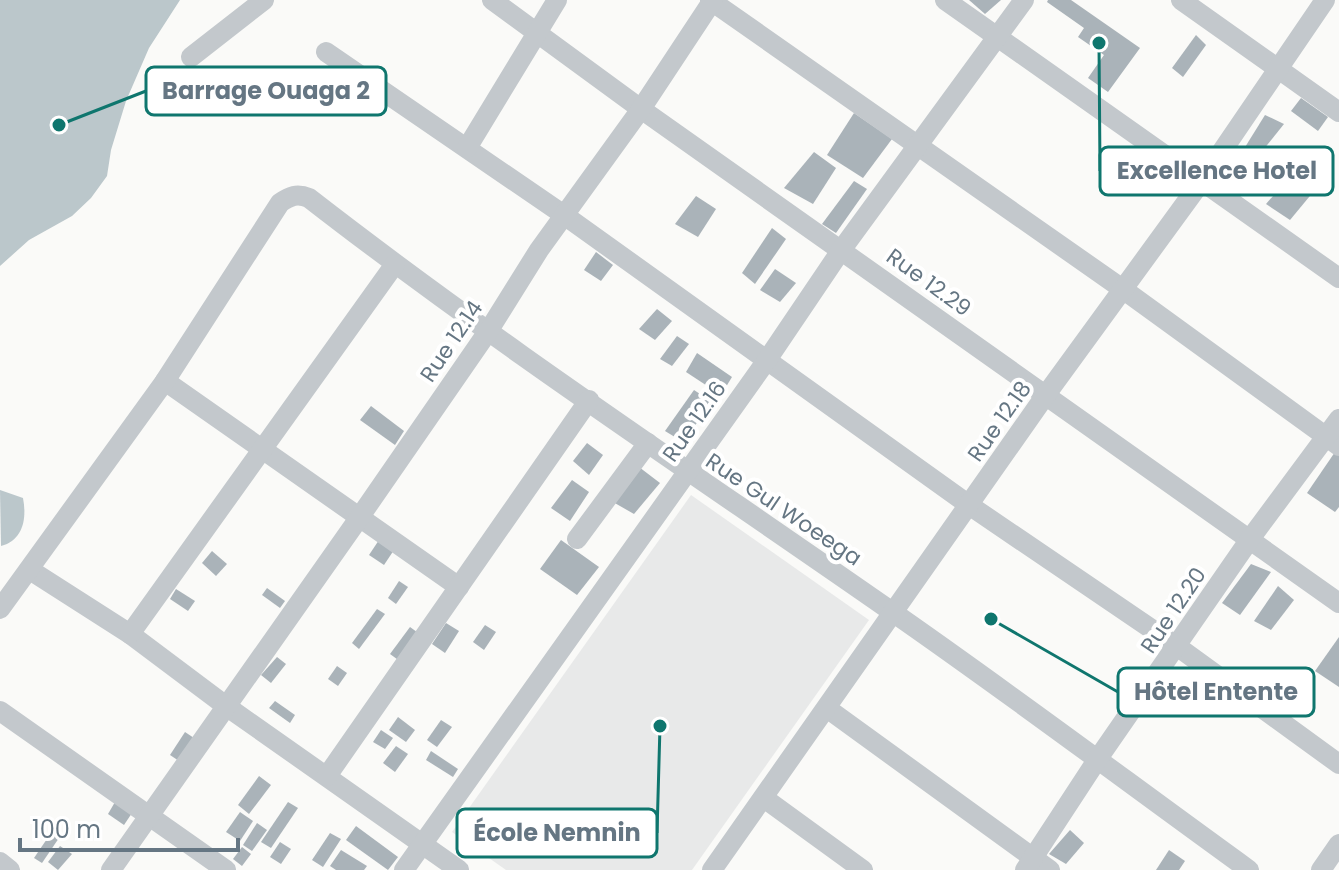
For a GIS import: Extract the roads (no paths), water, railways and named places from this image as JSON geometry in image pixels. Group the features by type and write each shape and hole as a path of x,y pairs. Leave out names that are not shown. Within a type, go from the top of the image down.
{"street":[{"path":"191,57 264,0"},
{"name":"Rue 12.29","path":"492,0 1339,603"},
{"path":"467,148 557,0"},
{"path":"945,0 1339,278"},
{"name":"Rue 12.16","path":"404,870 767,360 842,249 1024,0"},
{"path":"1181,0 1339,112"},
{"name":"Rue 12.18","path":"712,870 1045,396 1201,182 1325,0"},
{"path":"712,1 1124,290 1333,442"},
{"name":"Rue 12.14","path":"111,870 359,518 712,1"},
{"path":"326,52 564,215 969,505 1178,647 1339,764"},
{"name":"Rue Gul Woeega","path":"165,381 280,203 289,196 300,194 309,198 395,264 893,613 1249,870"},
{"path":"130,634 395,264"},
{"path":"0,609 165,381 459,587"},
{"path":"327,776 589,400"},
{"name":"Rue 12.20","path":"1036,866 1097,760 1250,539 1333,442 1339,419"},
{"path":"577,539 648,443"},
{"path":"30,570 130,634 226,706 459,870"},
{"path":"828,709 1036,866"},
{"path":"0,711 226,870"},
{"path":"764,798 863,870"},
{"path":"1321,870 1339,844"},
{"path":"0,862 10,870"}],"place":[{"name":"Excellence Hotel","path":"1099,43"},
{"name":"Barrage Ouaga 2","path":"59,125"},
{"name":"Hôtel Entente","path":"991,619"},
{"name":"École Nemnin","path":"660,726"}]}
